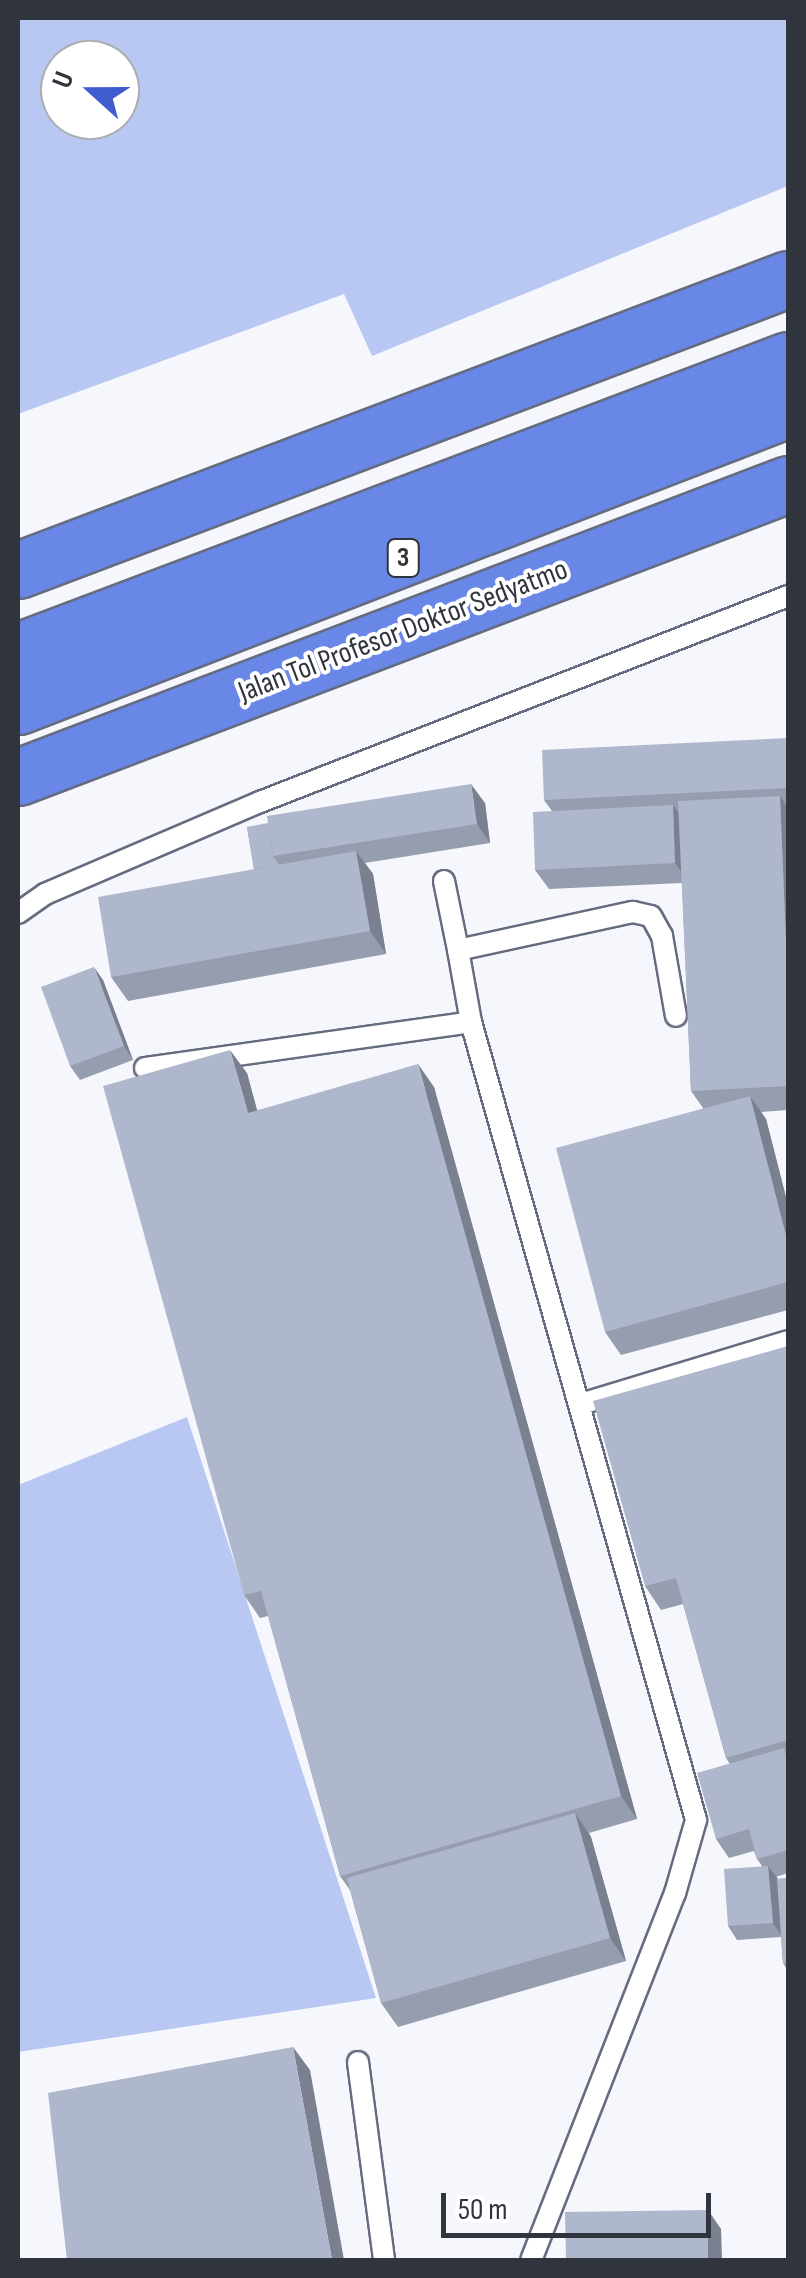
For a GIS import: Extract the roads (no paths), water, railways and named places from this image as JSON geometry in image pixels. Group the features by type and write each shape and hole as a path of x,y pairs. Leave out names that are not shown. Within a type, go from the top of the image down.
{"highway":[{"path":"18,570 788,279"},
{"name":"3","path":"18,651 788,360"},
{"name":"3","path":"18,706 788,410"},
{"path":"18,561 436,412"},
{"name":"Jalan Tol Profesor Doktor Sedyatmo","path":"18,777 788,484"}],"lane":[{"path":"18,914 45,894 260,802 788,596"},
{"path":"444,882 471,1022 696,1820 676,1894 531,2260"},
{"path":"458,950 633,912 651,916 662,936 676,1016"},
{"path":"146,1068 471,1022"},
{"path":"581,1404 788,1341"},
{"path":"358,2062 384,2260"}]}
